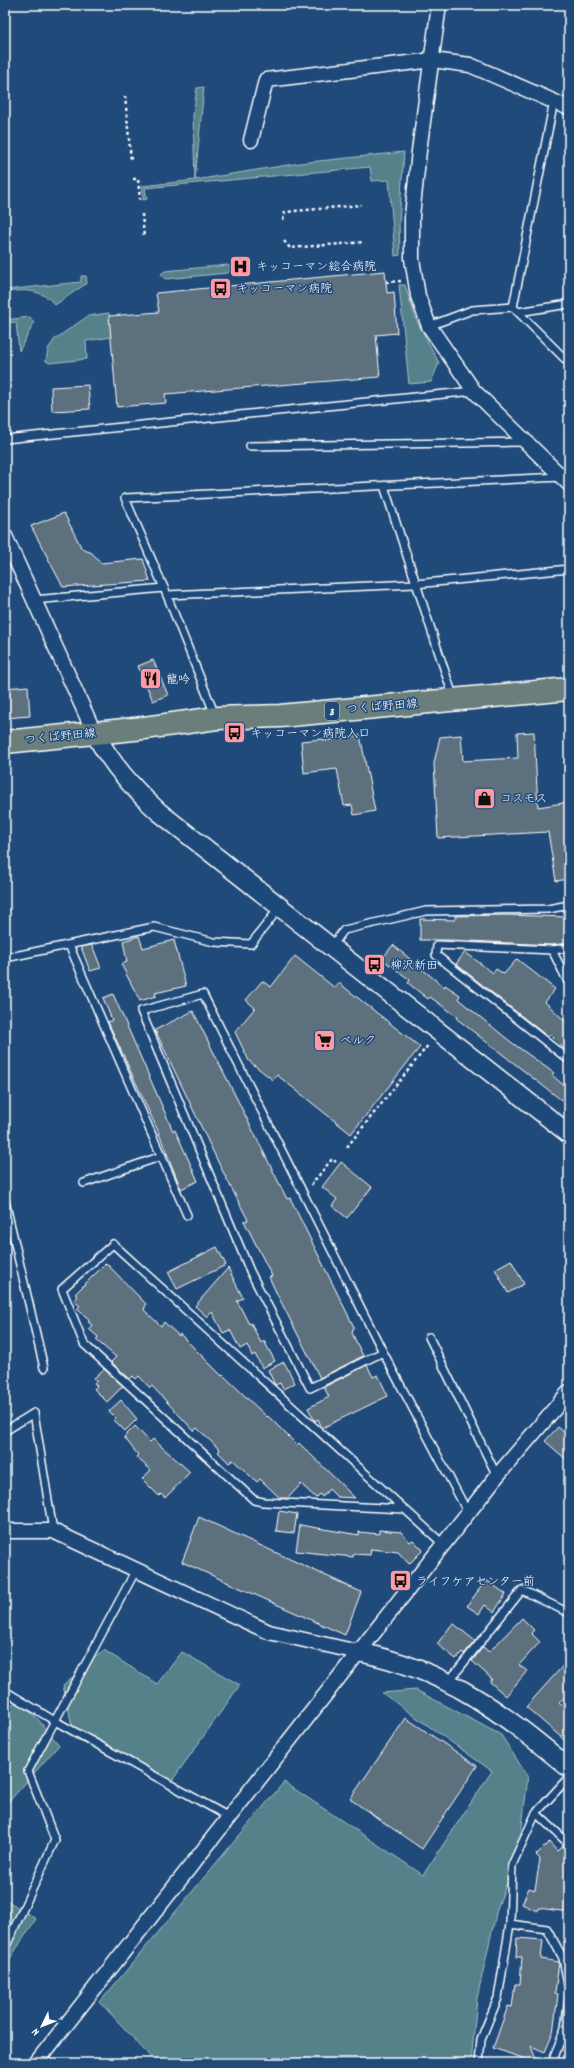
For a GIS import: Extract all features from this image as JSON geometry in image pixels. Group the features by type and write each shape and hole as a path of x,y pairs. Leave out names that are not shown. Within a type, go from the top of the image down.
{"main road":[{"name":"つくば野田線","path":"5,742 144,728 216,718 280,716 569,689"}],"street":[{"path":"439,5 433,60 419,151 412,223 413,266 418,296 429,326 474,391 565,480"},
{"path":"252,140 266,80 433,60 470,65 569,108"},
{"path":"5,536 94,732 118,770 142,796 569,1134"},
{"path":"36,2063 497,1476 569,1392"},
{"path":"5,1531 53,1531 269,1632 386,1658 449,1682 501,1714 569,1768"}],"lane":[{"path":"516,310 554,101"},
{"path":"429,326 472,310 516,310 569,304"},
{"path":"516,310 569,363"},
{"path":"5,439 474,391"},
{"path":"250,446 526,442"},
{"path":"216,718 166,592 125,498 384,486 565,480"},
{"path":"384,486 454,700"},
{"path":"34,600 166,592 415,584 569,569"},
{"path":"331,947 344,930 426,911 548,909 569,905"},
{"path":"5,958 154,928 214,942 251,944 281,906"},
{"path":"69,944 187,1215"},
{"path":"569,948 552,950 437,945 436,955 569,1060"},
{"path":"552,950 569,984"},
{"path":"383,1352 310,1388 250,1271 141,1011 203,994 383,1352 468,1513"},
{"path":"84,1183 162,1156"},
{"path":"5,1201 44,1368"},
{"path":"404,1509 263,1502 254,1500 84,1344 62,1289 113,1244 443,1544"},
{"path":"429,1337 497,1476"},
{"path":"5,1432 34,1413 53,1531"},
{"path":"5,1948 55,1840 28,1771 136,1570"},
{"path":"449,1682 522,1590 569,1613"},
{"path":"5,1691 55,1721 229,1817"},
{"path":"479,2063 481,2039 498,1998 510,1924 512,1865 536,1813 569,1776"},
{"path":"536,1813 569,1844"},
{"path":"510,1924 547,1929 563,1958 569,1990"},
{"path":"552,2063 565,2028 569,1998"}],"path":[{"path":"125,96 131,160"},
{"path":"133,179 138,179 140,200"},
{"path":"283,220 285,212 361,205"},
{"path":"142,214 144,237"},
{"path":"284,240 290,248 364,242"},
{"path":"386,282 407,281"},
{"path":"348,1147 430,1043"},
{"path":"311,1208 321,1203 311,1184 332,1159 336,1162"}],"green space":[{"path":"204,87 195,180 193,115 197,88"},
{"path":"404,152 399,223 400,255 395,256 389,180 372,181 370,167 145,188 147,199 143,200 142,186 195,180 300,163"},
{"path":"228,265 232,269 228,273 165,279 161,274 165,271"},
{"path":"81,276 86,276 87,283 55,305 50,299 32,291 5,292 5,290 81,282"},
{"path":"399,285 405,285 416,319 439,363 431,382 409,384"},
{"path":"109,313 111,337 86,341 87,359 50,363 46,361 48,349 55,339 88,316"},
{"path":"30,317 34,323 19,351 16,322 5,323 5,320"},
{"path":"104,1650 157,1684 182,1652 240,1685 171,1782 114,1750 75,1739 63,1685"},
{"path":"416,1690 501,1735 528,1777 519,1851 497,1909 477,1998 471,2063 156,2063 100,2002 284,1782 423,1875 492,1771 382,1693"},
{"path":"16,1700 37,1718 59,1745 5,1806 5,1715"},
{"path":"5,1899 36,1919 5,1966"}],"building":[{"path":"385,271 387,293 394,292 397,333 376,335 380,377 165,394 166,403 117,407 109,316 159,312 156,293"},
{"path":"88,385 90,409 52,411 51,387"},
{"path":"64,513 82,549 92,553 101,563 143,559 150,581 63,587 31,526"},
{"path":"153,660 168,695 153,701 138,666"},
{"path":"28,686 30,716 5,718 5,688"},
{"path":"534,732 538,807 569,802 569,879 556,881 548,832 438,838 434,763 440,737 461,735 463,761 518,758 517,733"},
{"path":"360,735 375,811 354,815 352,805 344,806 337,769 304,773 301,741 324,739 324,741"},
{"path":"503,915 569,917 569,943 552,945 420,940 420,919 455,920 455,916"},
{"path":"139,936 143,948 174,940 186,986 155,993 156,996 140,1001 121,964 127,962 123,941"},
{"path":"92,945 101,968 90,971 81,947"},
{"path":"393,945 444,987 445,985 460,995 458,999 511,1042 554,1073 552,1075 569,1090 569,1106 457,1019 458,1017 430,997 428,999 408,983 410,980 382,959"},
{"path":"465,952 493,973 496,969 504,974 517,959 555,989 545,1002 569,1025 569,1054 550,1035 548,1037 456,964"},
{"name":"ベルク","path":"295,956 335,988 339,983 420,1047 351,1134 277,1075 273,1080 249,1061 235,1032 255,1008 246,1000 262,981 271,987"},
{"path":"113,994 173,1131 175,1130 198,1181 181,1189 158,1131 108,1022 112,1020 103,998"},
{"path":"193,1011 287,1199 290,1198 354,1327 352,1333 363,1356 320,1378 276,1292 269,1277 272,1276 244,1221 248,1220 220,1166 155,1030"},
{"path":"341,1162 372,1187 347,1218 332,1206 337,1199 322,1187"},
{"path":"217,1247 226,1265 177,1289 168,1272"},
{"path":"511,1260 524,1284 508,1293 495,1269"},
{"path":"106,1263 146,1304 144,1310 161,1326 164,1322 179,1336 180,1334 222,1376 223,1375 267,1417 268,1416 297,1445 299,1443 355,1498 337,1497 329,1489 322,1497 320,1494 316,1498 301,1484 288,1498 280,1498 260,1479 257,1482 233,1460 229,1463 218,1452 220,1450 197,1428 194,1431 152,1386 150,1388 139,1376 136,1379 133,1376 130,1379 111,1362 116,1357 96,1340 98,1337 89,1329 92,1325 88,1322 90,1320 77,1309 80,1306 74,1301 78,1296 75,1294"},
{"path":"228,1268 243,1298 237,1301 249,1324 251,1323 261,1343 264,1341 275,1361 262,1368 255,1354 252,1356 247,1345 240,1349 230,1330 223,1333 212,1312 207,1317 195,1306"},
{"path":"284,1362 295,1383 283,1389 280,1383 275,1385 268,1370"},
{"path":"367,1365 373,1377 378,1375 388,1396 322,1428 318,1419 315,1421 308,1408 329,1397 324,1387"},
{"path":"104,1369 123,1386 107,1402 94,1389 97,1386 94,1383 97,1381 94,1378"},
{"path":"121,1400 137,1419 125,1431 114,1420 116,1418 109,1411"},
{"path":"135,1426 150,1442 153,1439 190,1472 165,1498 161,1494 159,1496 142,1479 151,1470 136,1457 138,1455 124,1437"},
{"path":"558,1427 569,1437 569,1462 545,1441"},
{"path":"279,1511 297,1514 294,1533 276,1531"},
{"path":"199,1517 361,1592 345,1635 182,1562"},
{"path":"300,1525 359,1535 359,1532 379,1534 379,1530 401,1532 410,1542 413,1540 423,1550 409,1564 398,1552 371,1549 370,1555 354,1554 353,1557 296,1551"},
{"path":"486,1580 506,1594 494,1612 485,1605 479,1614 467,1606"},
{"path":"522,1618 534,1630 531,1633 540,1642 519,1665 527,1671 506,1696 490,1682 492,1679 472,1661 483,1647 489,1652"},
{"path":"453,1623 475,1641 464,1654 462,1652 456,1659 437,1644"},
{"path":"569,1659 569,1692 559,1703 569,1712 569,1744 526,1707"},
{"path":"406,1718 477,1766 422,1849 350,1799"},
{"path":"549,1842 557,1851 563,1846 569,1849 569,1912 538,1908 537,1911 522,1904 529,1888 535,1890 540,1859 536,1855"},
{"path":"517,1938 543,1940 541,1959 559,1962 555,1993 558,1994 553,2033 545,2052 531,2046 537,2063 493,2048 508,2006 512,2007 515,1984 520,1984 522,1957 516,1957"}],"place":[{"name":"キッコーマン総合病院","path":"241,266"},
{"name":"キッコーマン病院","path":"221,288"},
{"name":"龍吟","path":"151,679"},
{"name":"キッコーマン病院入口","path":"234,733"},
{"name":"コスモス","path":"485,798"},
{"name":"柳沢新田","path":"374,965"},
{"name":"ベルク","path":"324,1040"},
{"name":"ライフケアセンター前","path":"400,1581"}]}
